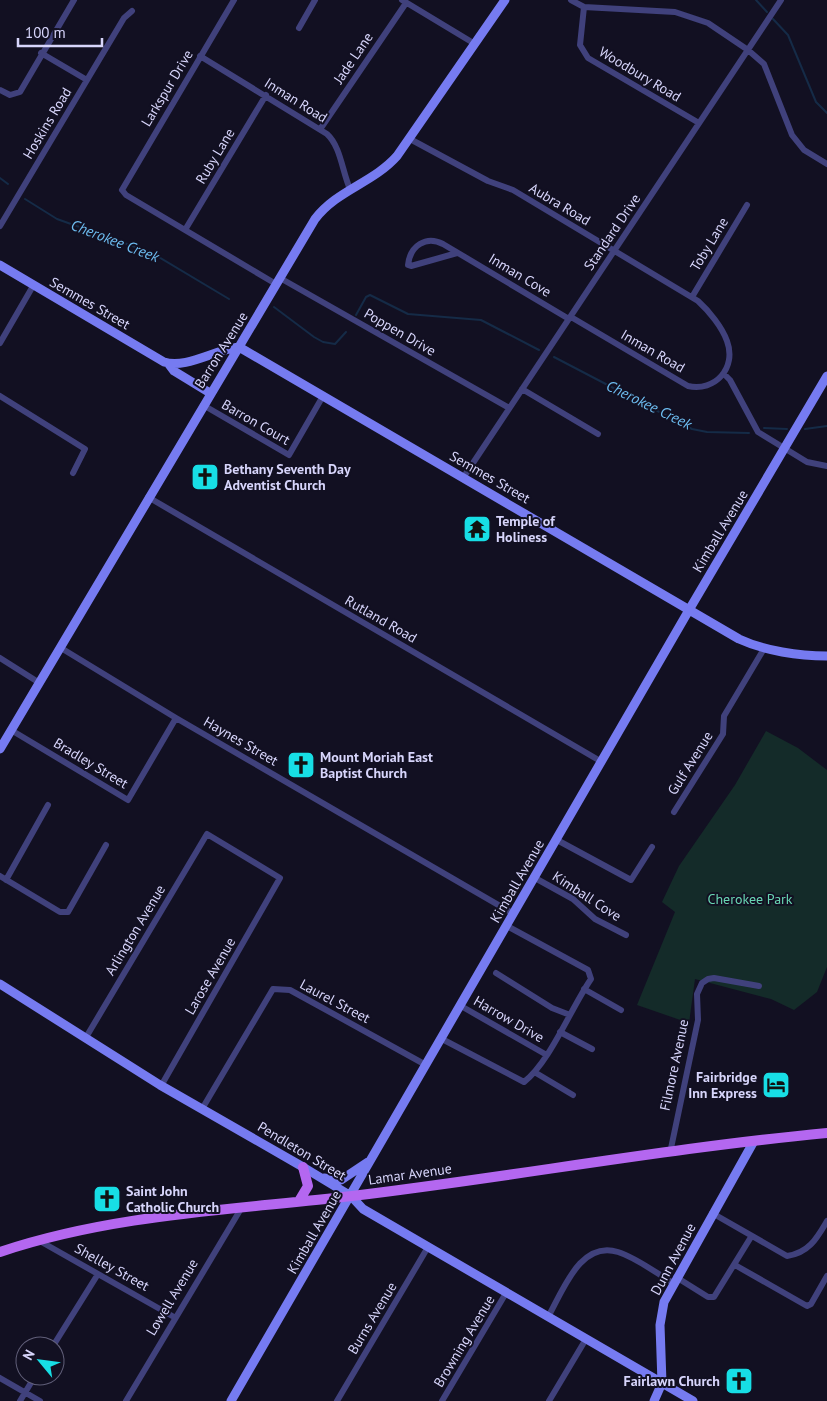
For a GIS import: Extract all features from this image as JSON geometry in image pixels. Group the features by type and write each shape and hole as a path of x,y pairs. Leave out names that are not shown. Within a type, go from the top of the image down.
{"main road":[{"name":"Barron Avenue","path":"2,742 61,648 148,497 322,210 350,189 383,171 410,139 505,0"},
{"name":"Semmes Street","path":"0,266 168,363 174,371 210,393"},
{"name":"Semmes Street","path":"239,347 739,639 765,647 809,656 827,656"},
{"path":"168,363 187,362 222,349 239,347"},
{"name":"Kimball Avenue","path":"231,1401 689,610 827,376"},
{"name":"Pendleton Street","path":"0,984 161,1086 318,1176 350,1196 363,1209 693,1401"},
{"name":"Lamar Avenue","path":"0,1252 37,1240 108,1225 242,1207 350,1196 754,1141 827,1134"},
{"name":"Dunn Avenue","path":"654,1401 662,1383 660,1325 664,1302 674,1280 754,1141"},
{"path":"318,1176 341,1180 372,1159"},
{"path":"298,1201 308,1186 303,1167"}],"street":[{"path":"0,90 10,95 20,92 74,0"},
{"name":"Larkspur Drive","path":"120,190 234,0"},
{"path":"299,28 315,0"},
{"path":"571,0 584,8 675,12 708,24 748,50 764,64 792,135 804,150 827,164"},
{"name":"Standard Drive","path":"463,478 781,0"},
{"path":"404,1 475,44"},
{"name":"Jade Lane","path":"320,128 404,1"},
{"name":"Woodbury Road","path":"584,8 580,45 588,58 699,123"},
{"path":"87,80 124,18 132,12"},
{"name":"Hoskins Road","path":"0,226 87,80 41,54"},
{"name":"Inman Road","path":"200,56 320,128 336,146 341,168 350,189"},
{"name":"Ruby Lane","path":"185,230 266,96"},
{"name":"Aubra Road","path":"410,139 488,181 513,190 692,297 709,312 728,342 729,352 724,374"},
{"name":"Poppen Drive","path":"120,190 185,230 509,408"},
{"name":"Toby Lane","path":"692,297 747,205"},
{"name":"Inman Cove","path":"457,253 411,266 408,264 415,248 427,240 439,242 570,318"},
{"path":"0,343 33,286"},
{"name":"Inman Road","path":"570,318 688,386 707,386 724,374"},
{"path":"724,374 730,380 758,432 807,462 827,466"},
{"path":"522,389 598,434"},
{"path":"0,396 85,449 73,473"},
{"name":"Barron Court","path":"203,405 289,455 323,396"},
{"name":"Rutland Road","path":"148,497 602,762"},
{"name":"Gulf Avenue","path":"674,812 723,734 724,716 765,647"},
{"name":"Haynes Street","path":"61,648 176,718 514,914"},
{"path":"0,658 38,682"},
{"name":"Bradley Street","path":"11,730 128,800 176,718"},
{"path":"48,805 3,878 60,912 68,912 106,845"},
{"name":"Arlington Avenue","path":"85,1039 207,834 280,878"},
{"path":"557,840 631,880 652,847"},
{"name":"Larose Avenue","path":"161,1086 280,878"},
{"name":"Kimball Cove","path":"535,878 573,899 595,919 626,935"},
{"path":"442,1039 524,1082 536,1073 560,1032 591,978 588,970 507,926"},
{"path":"496,973 552,1008 570,1014"},
{"name":"Filmore Avenue","path":"670,1153 698,1020 699,987 708,979 714,978 759,986"},
{"name":"Laurel Street","path":"202,1109 273,989 290,990 426,1065"},
{"path":"584,989 621,1010"},
{"name":"Harrow Drive","path":"461,1006 546,1054"},
{"path":"560,1032 592,1049"},
{"path":"536,1073 573,1095"},
{"name":"Lowell Avenue","path":"126,1401 174,1317 242,1207"},
{"path":"712,1213 784,1256 792,1256 804,1251 813,1244 827,1221"},
{"path":"548,1317 578,1264 591,1253 606,1250 620,1252 708,1297 714,1297 751,1237"},
{"name":"Shelley Street","path":"37,1240 174,1317"},
{"name":"Burns Avenue","path":"337,1401 428,1247"},
{"path":"734,1265 807,1306 811,1304 827,1276"},
{"path":"60,1336 98,1274"},
{"name":"Browning Avenue","path":"442,1401 506,1293"},
{"path":"549,1401 586,1339"},
{"path":"0,1378 40,1401"},
{"path":"20,1401 29,1386"}],"green space":[{"name":"Cherokee Park","path":"766,731 798,748 827,770 827,967 817,992 794,1010 771,999 695,979 689,1023 637,1005 675,912 662,902 679,866 735,785"}],"waterway":[{"path":"756,0 767,12"},
{"path":"773,19 788,35 816,102 827,113"},
{"name":"Cherokee Creek","path":"0,178 8,184"},
{"name":"Cherokee Creek","path":"25,199 57,219 152,253 229,299"},
{"name":"Cherokee Creek","path":"356,315 366,297 370,295 408,314 481,320 539,350"},
{"name":"Cherokee Creek","path":"274,307 323,342 335,344 346,332"},
{"name":"Cherokee Creek","path":"554,357 692,429 707,432 749,433"},
{"name":"Cherokee Creek","path":"805,429 827,426"},
{"name":"Cherokee Creek","path":"764,428 787,429"}],"place":[{"name":"Bethany Seventh Day Adventist Church","path":"205,477"},
{"name":"Temple of Holiness","path":"477,529"},
{"name":"Mount Moriah East Baptist Church","path":"301,765"},
{"name":"Fairbridge Inn Express","path":"776,1085"},
{"name":"Saint John Catholic Church","path":"107,1199"},
{"name":"Fairlawn Church","path":"739,1381"}]}
